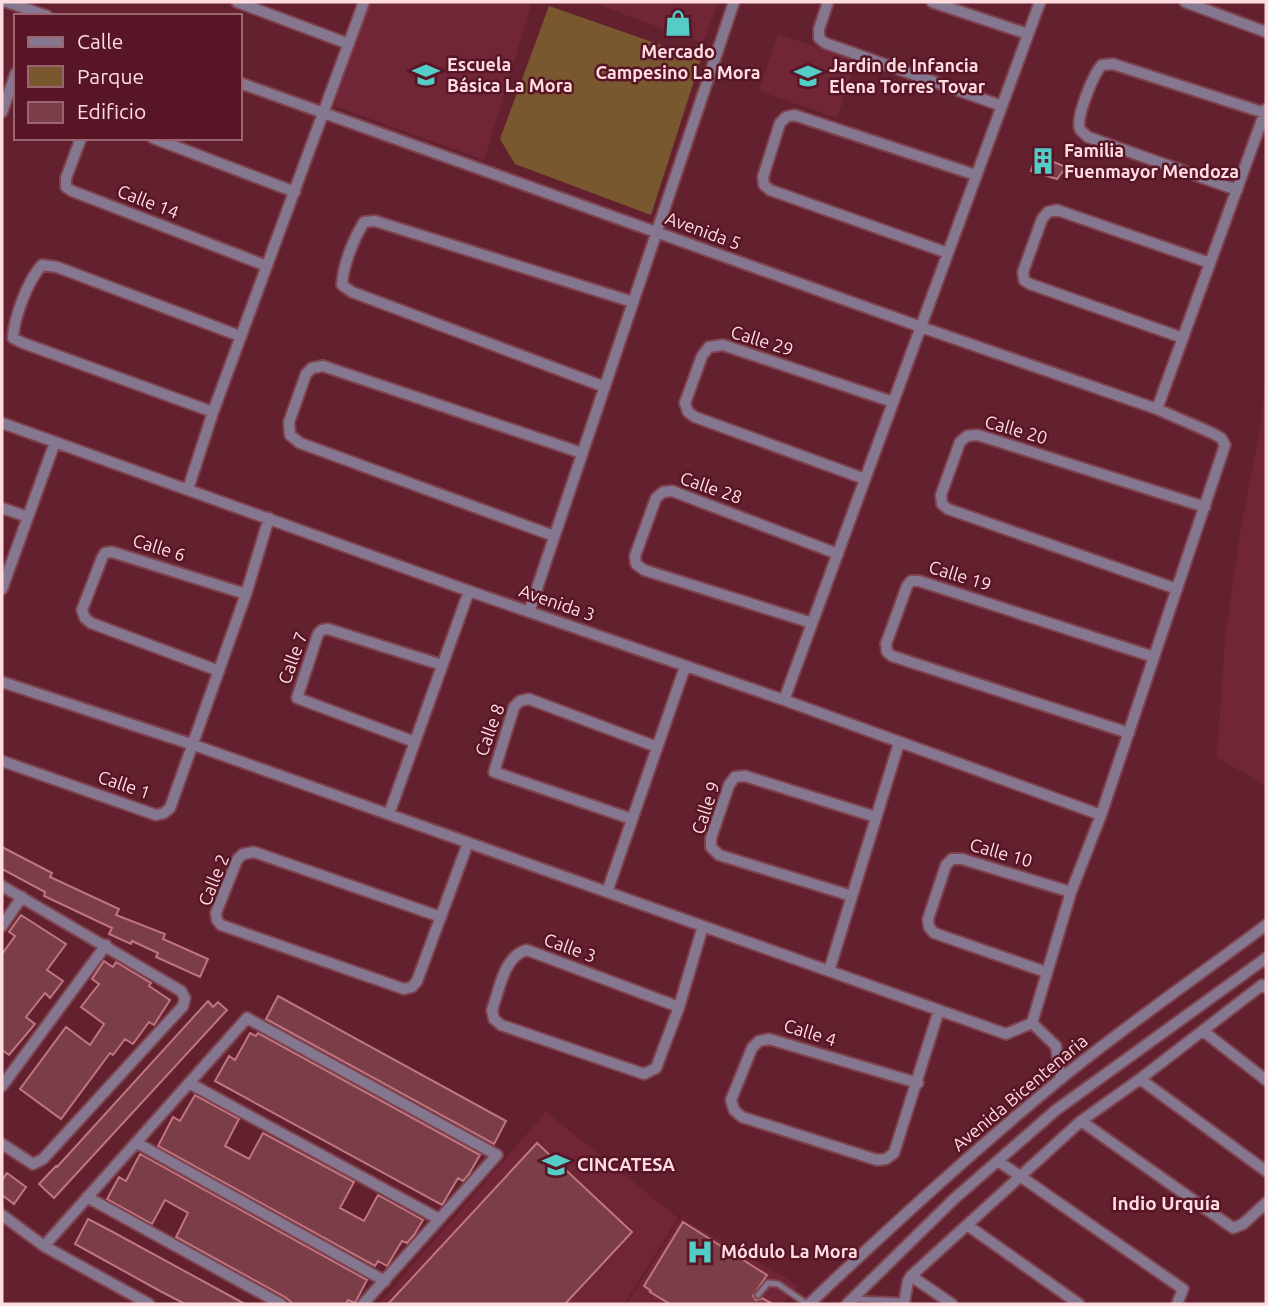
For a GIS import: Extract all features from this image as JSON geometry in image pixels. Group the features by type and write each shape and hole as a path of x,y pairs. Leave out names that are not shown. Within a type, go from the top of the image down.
{"street":[{"path":"7,2 41,11"},
{"path":"237,2 349,44"},
{"path":"188,489 240,336 364,2"},
{"path":"529,612 734,2"},
{"path":"828,2 818,29 819,38 825,43 1002,106"},
{"path":"932,2 1028,34"},
{"path":"785,700 1040,2"},
{"path":"1187,2 1266,32"},
{"path":"1157,409 1266,111 1113,64 1102,65 1096,71 1079,119 1080,130 1088,137 1237,190"},
{"name":"Avenida 5","path":"242,84 1157,409 1212,433 1221,438 1225,445 1205,507"},
{"path":"2,112 6,89"},
{"path":"948,253 771,190 764,185 763,177 780,123 786,117 794,115 976,175"},
{"name":"Calle 14","path":"81,140 66,178 66,187 267,267"},
{"path":"158,140 295,192"},
{"path":"1182,338 1030,285 1024,280 1023,272 1042,219 1048,212 1058,210 1210,263"},
{"path":"605,387 352,292 342,285 343,274 358,231 364,222 375,221 633,302"},
{"path":"213,412 23,343 13,338 14,327 33,274 42,265 57,267 240,336"},
{"name":"Calle 29","path":"865,479 695,417 688,412 685,403 702,356 709,347 723,345 893,402"},
{"path":"554,536 300,443 290,435 289,422 306,374 312,368 323,366 582,453"},
{"name":"Avenida 3","path":"2,423 469,591 785,700 1101,815"},
{"name":"Calle 20","path":"1177,589 948,509 942,504 941,495 960,442 967,436 978,435 1205,507"},
{"path":"2,589 55,442"},
{"name":"Calle 28","path":"813,623 644,570 636,564 635,556 656,498 663,492 672,491 838,554"},
{"path":"1032,1023 1071,892 1101,815 1205,507"},
{"path":"2,508 28,517"},
{"name":"Calle 1","path":"2,761 156,815 170,808 246,594 269,518"},
{"name":"Calle 6","path":"219,671 91,623 82,610 102,558 105,553 112,552 246,594"},
{"name":"Calle 19","path":"1129,733 892,656 887,652 886,644 907,586 911,581 919,580 1154,657"},
{"path":"389,814 469,591"},
{"name":"Calle 7","path":"415,742 297,698 318,634 321,630 328,629 442,665"},
{"path":"607,892 685,667"},
{"path":"2,682 194,745 1006,1034 1032,1023"},
{"name":"Calle 8","path":"632,819 494,772 514,707 520,701 528,699 657,747"},
{"path":"829,971 899,743"},
{"name":"Calle 9","path":"852,896 719,855 711,846 711,838 735,777 745,776 876,817"},
{"path":"441,916 468,843"},
{"name":"Calle 2","path":"254,852 441,916 418,981 412,987 404,989 220,925 216,913 237,860 243,854 254,852"},
{"name":"Calle 10","path":"1046,972 934,933 929,928 928,919 946,865 952,859 962,859 1071,892"},
{"path":"2,886 106,945 181,991 185,998 183,1006 43,1159 33,1164 2,1144"},
{"path":"2,926 22,897"},
{"name":"Avenida Bicentenaria","path":"808,1304 996,1132 1061,1079 1266,925"},
{"path":"678,1007 704,926"},
{"path":"2,1086 106,945"},
{"name":"Calle 3","path":"527,950 678,1007 656,1068 644,1074 500,1024 494,1019 492,1010 511,959 518,952 527,950"},
{"name":"Avenida Bicentenaria","path":"849,1302 954,1199 1056,1110 1266,958"},
{"path":"903,1303 911,1276 1081,1121 1264,987 1245,974"},
{"path":"918,1083 939,1010"},
{"path":"44,1247 247,1018 497,1155 363,1304"},
{"path":"1032,1023 1056,1045 1061,1079"},
{"path":"1203,1031 1266,1080"},
{"name":"Calle 4","path":"769,1039 918,1083 894,1153 886,1159 877,1160 742,1117 734,1110 732,1100 751,1048 759,1041 769,1039"},
{"path":"1140,1079 1266,1171"},
{"path":"189,1083 439,1219"},
{"path":"1081,1121 1233,1228 1243,1224 1266,1203"},
{"path":"136,1143 384,1280"},
{"path":"998,1161 1184,1289 1177,1304"},
{"path":"87,1197 281,1304"},
{"path":"2,1215 44,1247 149,1304"},
{"path":"967,1225 1079,1304"},
{"path":"911,1276 952,1304"}],"lane":[{"path":"758,1295 768,1283 778,1283 808,1304"},
{"path":"849,1302 903,1303"}],"shaded area":[{"name":"Escuela Básica La Mora","path":"364,2 532,2 484,160 335,106 349,44"},
{"name":"Mercado Campesino La Mora","path":"590,2 718,2 703,43"},
{"name":"Jardin de Infancia Elena Torres Tovar","path":"778,34 857,61 837,118 759,91"},
{"path":"1266,374 1266,786 1217,757 1225,638 1240,533 1261,424"},
{"name":"CINCATESA","path":"546,1112 678,1218 624,1304 379,1304"},
{"name":"Módulo La Mora","path":"681,1218 799,1286 782,1304 627,1304"}],"green space":[{"path":"549,6 701,59 651,215 515,164 500,139"}],"building":[{"name":"Familia Fuenmayor Mendoza","path":"1036,155 1066,167 1057,179 1031,171"},
{"path":"2,847 52,873 50,877 119,909 116,915 165,934 163,939 208,959 200,977 156,957 158,953 109,934 112,928 44,896 45,892 2,869"},
{"path":"21,915 66,944 47,970 63,981 50,998 45,993 26,1017 35,1024 9,1055 2,1050 2,954 15,936 9,932"},
{"path":"104,961 113,967 116,962 151,983 149,986 170,1000 154,1025 149,1022 133,1044 125,1039 113,1055 110,1053 61,1119 20,1089 66,1027 90,1045 104,1024 81,1007 99,984 92,979"},
{"path":"278,996 506,1121 494,1144 266,1019"},
{"path":"208,1001 213,1007 218,1002 227,1010 54,1198 39,1184"},
{"path":"250,1033 256,1036 258,1033 480,1155 469,1174 463,1181 458,1178 442,1205 215,1081 229,1056 235,1060"},
{"path":"195,1095 239,1119 225,1146 249,1159 263,1133 354,1182 340,1208 364,1221 378,1195 423,1220 407,1243 402,1241 387,1266 378,1261 375,1266 158,1146 173,1117 180,1121"},
{"name":"CINCATESA","path":"537,1143 632,1232 565,1304 388,1304"},
{"path":"140,1154 367,1280 355,1303 348,1300 346,1304 293,1304 176,1237 188,1213 165,1200 152,1224 107,1199 119,1177 126,1181"},
{"path":"7,1173 26,1187 14,1204 2,1195 2,1180"},
{"path":"88,1219 245,1304 185,1304 160,1291 75,1244"},
{"name":"Módulo La Mora","path":"683,1222 767,1275 753,1296 756,1300 762,1298 773,1304 670,1304 650,1292 644,1286"}],"place":[{"name":"Mercado Campesino La Mora","path":"678,23"},
{"name":"Escuela Básica La Mora","path":"426,75"},
{"name":"Jardin de Infancia Elena Torres Tovar","path":"808,76"},
{"name":"Familia Fuenmayor Mendoza","path":"1043,161"},
{"name":"CINCATESA","path":"556,1165"},
{"name":"Módulo La Mora","path":"700,1252"}],"district":[{"name":"Indio Urquía","path":"1166,1203"}]}
